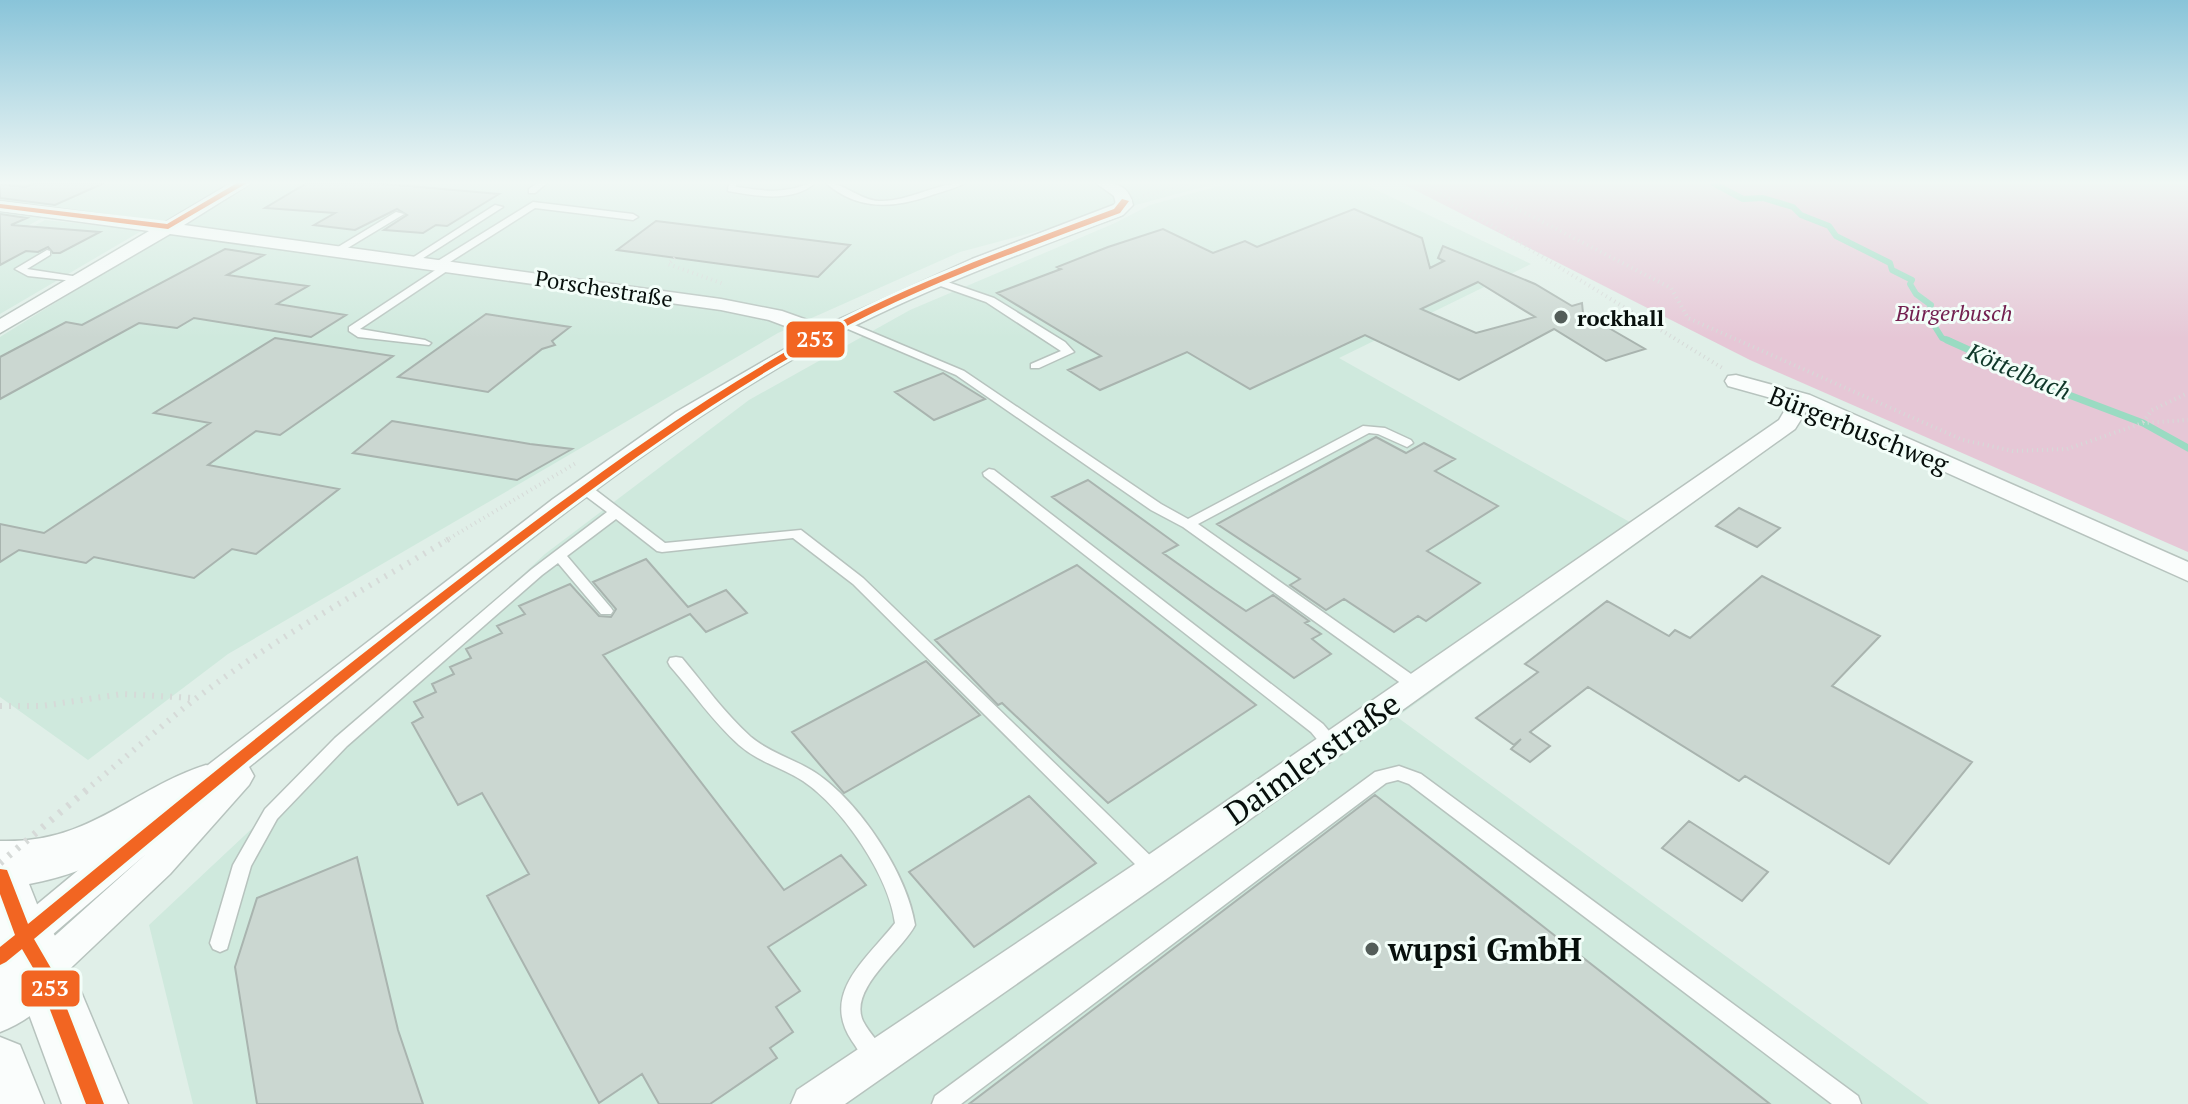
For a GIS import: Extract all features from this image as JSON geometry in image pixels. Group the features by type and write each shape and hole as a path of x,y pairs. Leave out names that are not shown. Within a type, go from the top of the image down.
{"main road":[{"path":"0,862 30,863 68,851 125,829 206,783"},
{"path":"0,873 17,967 95,1104"},
{"path":"0,1065 14,1104"}],"street":[{"path":"0,327 155,235"},
{"name":"Porschestraße","path":"224,235 769,313 834,329"},
{"path":"17,967 206,783 584,488 684,417 834,329 936,281 1056,235"},
{"name":"Bürgerbuschweg","path":"1736,381 1802,400 2188,572"},
{"name":"Daimlerstraße","path":"811,1104 1153,870 1787,424 1802,400"},
{"path":"17,967 158,864 297,711"}],"lane":[{"path":"338,250 364,235"},
{"path":"414,260 454,235"},
{"path":"425,343 358,334 353,329 489,235"},
{"path":"47,253 20,269 28,273 79,280"},
{"path":"936,281 990,300 1061,344 1068,352 1035,366"},
{"path":"834,329 960,373 1156,507 1188,524 1415,685"},
{"path":"1188,524 1367,429 1381,431 1407,443"},
{"path":"989,473 1317,728 1332,744"},
{"path":"584,488 662,548 796,533 858,581 1153,870"},
{"path":"220,943 242,865 271,814 341,742 559,555 616,512"},
{"path":"559,555 606,611"},
{"path":"676,662 745,741 768,758 814,780 865,836 892,880 905,908 905,925 870,966 853,996 850,1018 877,1059"},
{"path":"943,1104 1381,777 1399,773 1415,779 1850,1104"}],"path":[{"name":"Bürgerbuschweg","path":"1507,235 1720,365 1736,381"},
{"path":"1567,235 1671,288 1688,318 1963,440 2013,451 2067,449 2143,423 2188,420"},
{"path":"675,258 668,264 697,272 724,285 726,289"},
{"path":"2143,423 2152,410 2188,393"},
{"path":"0,862 195,698 263,650 577,462"},
{"path":"0,706 38,706 114,695 164,694 195,698"}],"shaded area":[{"path":"18,235 135,235 0,314 0,244"},
{"path":"165,235 1025,235 960,252 778,333 228,654 88,760 0,697 0,337"},
{"path":"1088,235 1469,235 1531,264 1339,358 1651,534 1397,717 1929,1104 193,1104 149,925 545,554 749,400 910,310"}],"green space":[{"name":"Bürgerbusch","path":"1503,235 2188,235 2188,552 1750,360"}],"building":[{"path":"0,235 95,235 60,253 53,253 48,247 38,252 26,251 0,265"},
{"path":"638,235 765,235 850,245 818,277 617,250"},
{"path":"1146,235 1174,235 1213,253 1245,241 1257,247 1289,235 1414,235 1422,238 1430,268 1444,261 1438,258 1443,246 1535,284 1572,306 1582,303 1583,313 1645,349 1606,361 1554,329 1459,380 1365,335 1250,389 1187,352 1100,390 1068,370 1101,356 997,293","holes":["1478,282 1535,317 1476,333 1421,309"]},
{"path":"225,249 264,255 227,275 308,286 277,304 346,315 311,337 194,318 177,328 139,323 0,399 0,357 66,322 82,325"},
{"path":"486,314 570,327 552,341 555,345 542,349 488,392 398,377"},
{"path":"275,338 393,356 280,435 256,431 208,465 339,489 256,554 232,549 194,578 94,557 86,563 19,550 0,562 0,524 44,533 210,423 154,413"},
{"path":"943,373 985,399 934,420 895,392"},
{"path":"392,421 572,449 517,480 353,453"},
{"path":"1376,437 1406,453 1424,443 1455,459 1435,471 1498,506 1427,551 1480,583 1426,621 1418,616 1394,632 1344,599 1326,610 1290,585 1300,579 1217,524"},
{"path":"1088,480 1178,545 1163,553 1246,611 1273,595 1309,621 1305,623 1321,634 1312,639 1331,654 1294,678 1052,497"},
{"path":"1739,508 1780,528 1757,547 1716,526"},
{"path":"646,559 688,607 726,590 747,613 706,632 690,614 603,655 784,890 841,855 866,885 768,947 800,991 776,1007 793,1032 770,1048 777,1058 710,1104 659,1104 642,1074 599,1103 487,896 529,874 482,793 458,805 412,723 423,717 414,702 436,692 432,684 454,674 450,667 471,658 466,649 502,633 497,626 525,614 519,606 570,584 599,616 611,617 616,609 593,582"},
{"path":"1077,565 1256,705 1108,803 1002,703 998,705 935,640"},
{"path":"1762,576 1880,636 1832,686 1972,762 1889,864 1745,776 1739,781 1588,687 1530,732 1550,746 1530,762 1511,749 1521,739 1514,745 1476,718 1538,672 1525,664 1607,601 1669,636 1675,630 1690,638"},
{"path":"926,661 980,715 844,793 792,732"},
{"name":"wupsi GmbH","path":"1375,795 1770,1104 969,1104 1324,834"},
{"path":"1029,796 1096,863 974,947 909,872"},
{"path":"1689,821 1768,872 1742,901 1662,848"},
{"path":"357,857 398,1030 423,1104 257,1104 235,967 257,898"}],"waterway":[{"name":"Köttelbach","path":"1835,235 1890,263 1892,270 1912,280 1910,284 1916,294 1931,305 1927,314 1942,338 1947,340"},
{"name":"Köttelbach","path":"1947,340 1952,342"},
{"name":"Köttelbach","path":"1947,340 2069,395 2143,423 2188,448"}],"transit line":[{"name":"253","path":"0,957 382,645 531,530 673,427 772,364 858,316 968,267 1054,235"},
{"name":"253","path":"1,875 24,937 43,970 95,1104"}],"place":[{"name":"rockhall","path":"1561,317"},
{"name":"wupsi GmbH","path":"1372,949"}]}
